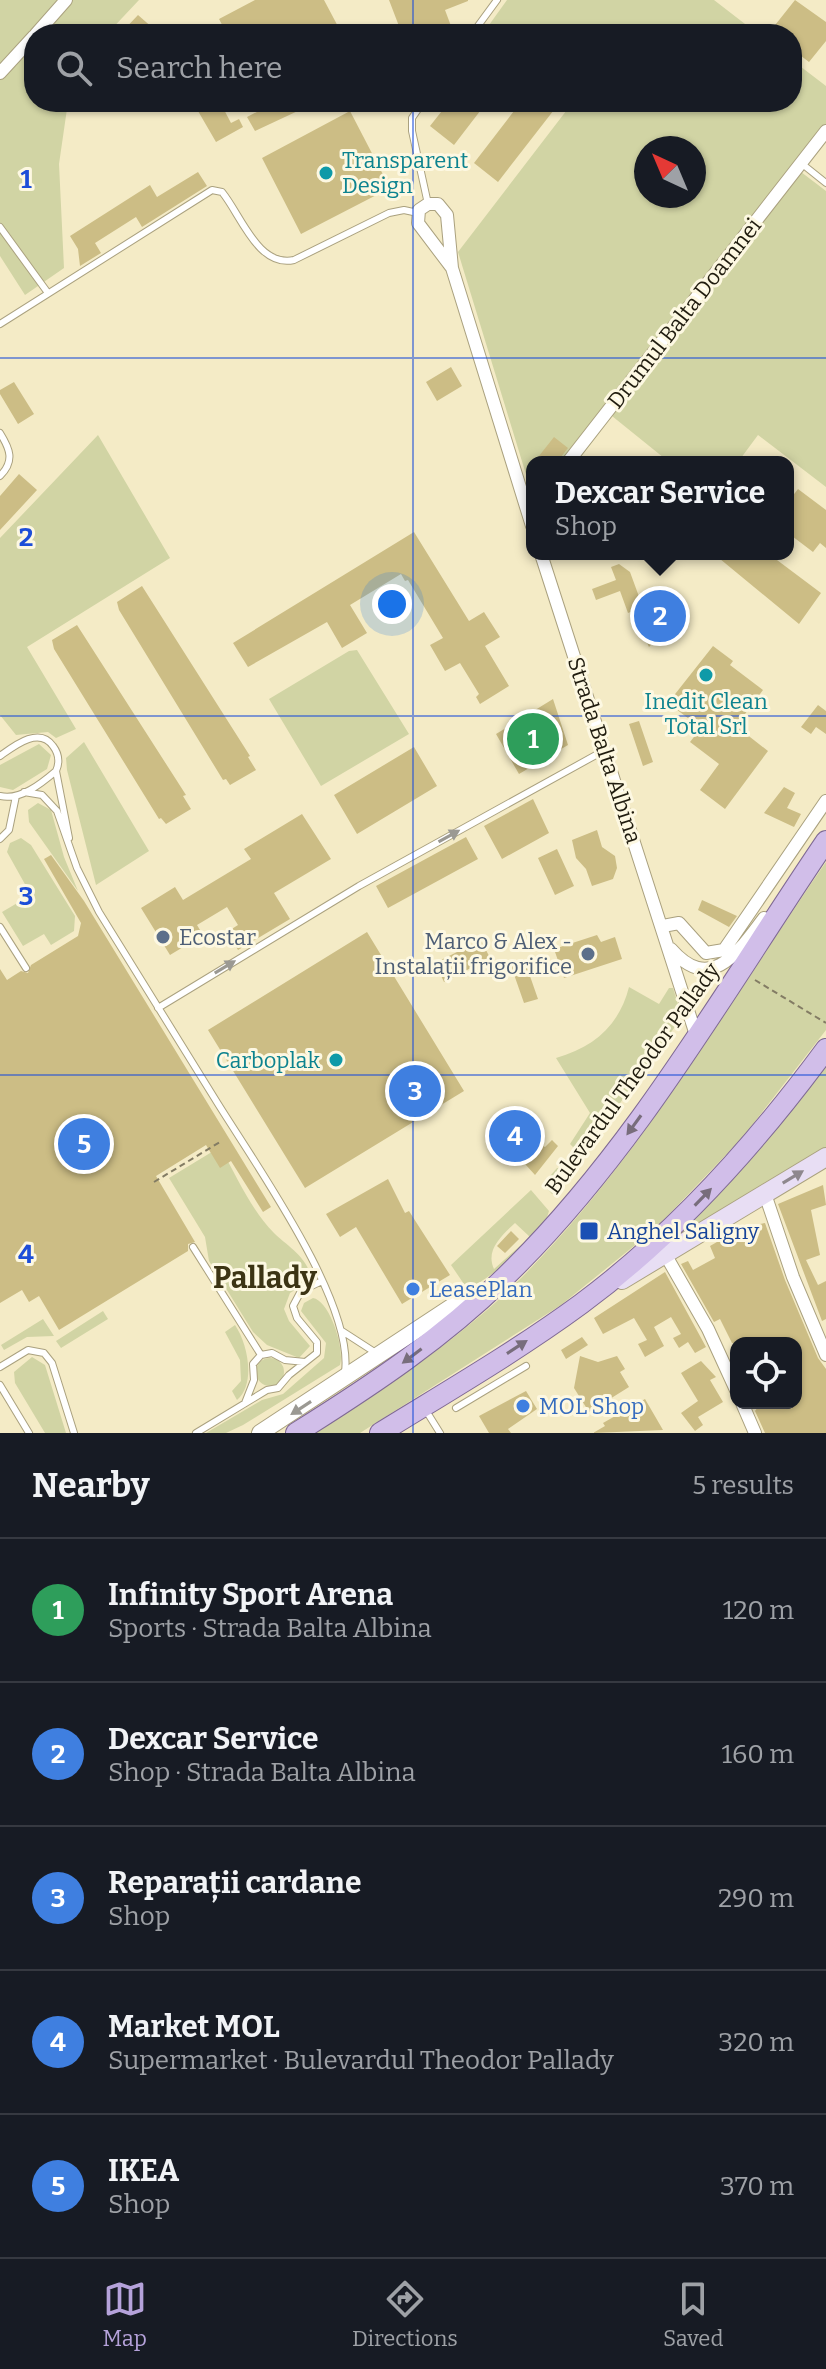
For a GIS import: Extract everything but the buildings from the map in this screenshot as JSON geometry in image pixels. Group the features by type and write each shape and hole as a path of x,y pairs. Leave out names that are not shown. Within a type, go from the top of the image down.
{"main road":[{"name":"Bulevardul Theodor Pallady","path":"296,1433 402,1363 493,1288 591,1183 696,1035 826,841"},
{"path":"582,1304 648,1249 713,1187 826,1049"},
{"path":"380,1433 582,1304 826,1157"}],"street":[{"path":"45,24 66,0"},
{"path":"0,73 24,47"},
{"name":"Drumul Balta Doamnei","path":"573,456 826,131"},
{"path":"452,268 429,233 420,227 418,213 428,204 438,204 445,210 452,268 526,500"},
{"path":"429,233 438,232 446,225"},
{"name":"Strada Balta Albina","path":"543,560 696,1035"},
{"path":"663,926 683,925 706,953 724,950 826,801"},
{"path":"669,947 690,966 703,969 721,966 789,895"},
{"path":"765,1194 793,1277 826,1355"},
{"path":"665,1254 708,1329 730,1377"},
{"path":"260,1433 342,1382 462,1300 493,1288"},
{"path":"745,1409 755,1433"}],"lane":[{"path":"479,24 497,0"},
{"path":"416,112 412,118 412,131 428,204"},
{"path":"801,163 826,183"},
{"path":"0,324 212,190 222,192 265,254 278,262 294,260 389,213 404,210 418,213"},
{"path":"0,227 48,293"},
{"path":"0,433 11,457 9,467 0,476"},
{"path":"0,756 26,740 40,737 55,748 59,759 56,771 73,858"},
{"path":"158,1008 355,888 605,750"},
{"path":"0,796 16,796 56,771"},
{"path":"24,792 42,795 53,805 73,858 99,912 297,1234 341,1330 347,1359 342,1382"},
{"path":"0,839 9,830 16,796"},
{"path":"0,927 26,968"},
{"path":"193,1247 261,1355"},
{"path":"196,1433 267,1390 283,1385 289,1375 317,1353 318,1345 297,1318 294,1302 301,1291 320,1282"},
{"path":"341,1330 358,1345 383,1355"},
{"path":"0,1367 28,1350 44,1353 52,1363 74,1433"},
{"path":"245,1403 254,1380 253,1364 261,1355 272,1353 285,1360 305,1362"},
{"path":"285,1360 289,1375"},
{"path":"456,1408 526,1366"},
{"path":"254,1380 267,1390"},
{"path":"0,1385 29,1433"},
{"path":"424,1406 438,1432"}],"path":[{"path":"739,970 826,1023"},
{"path":"154,1182 220,1142"}],"green space":[{"path":"0,0 139,0 116,24 24,24 24,112 67,112 59,164 64,268 25,295 0,256"},
{"path":"507,0 714,0 745,24 490,24"},
{"path":"802,68 826,86 826,139 801,172 826,191 826,487 794,463 794,456 785,456 758,435 742,456 662,456 612,416 582,456 526,456 526,474 458,252 565,112 802,112"},
{"path":"98,435 170,558 27,647 76,729 56,738 48,732 16,735 0,715 0,538"},
{"path":"357,650 409,734 321,786 269,699 349,651"},
{"path":"84,742 149,851 96,885 67,770 66,758"},
{"path":"39,744 51,755 47,769 13,790 0,787 0,765"},
{"path":"38,803 51,810 64,857 78,891 29,822 28,810"},
{"path":"21,838 31,845 75,916 74,931 51,945 44,934 23,946 2,912 31,895 7,852 10,843"},
{"path":"826,862 826,1030 742,1138 655,1229 561,1305 360,1433 312,1433 442,1346 513,1286 558,1239 641,1136"},
{"path":"629,987 659,1004 669,988 673,988 682,1017 582,1156 570,1144 590,1113 556,1058 582,1048 603,1033 619,1013"},
{"path":"826,1063 826,1151 649,1258"},
{"path":"220,1147 258,1214 298,1254 310,1274 310,1281 290,1293 284,1309 289,1321 310,1346 299,1358 267,1345 253,1332 209,1261 205,1237 169,1178"},
{"path":"557,1168 563,1168 572,1175 552,1194 543,1184"},
{"path":"531,1190 549,1211 544,1223 526,1245 503,1266 468,1290 451,1265","holes":["515,1223 530,1237 494,1269 493,1249"]},
{"path":"313,1298 325,1307 335,1327 340,1365 243,1425 226,1433 206,1433 262,1400 283,1394 324,1358 326,1343 301,1311 304,1303"},
{"path":"103,1311 108,1319 61,1348 56,1341"},
{"path":"43,1319 54,1336 27,1337 4,1350 1,1345"},
{"path":"235,1325 248,1364 247,1384 237,1400 232,1391 241,1381 240,1360 225,1332"},
{"path":"32,1357 45,1365 66,1433 45,1433 15,1383 14,1372"},
{"path":"270,1358 280,1362 284,1372 280,1382 270,1386 260,1382 256,1372 260,1362"}],"place":[{"name":"Transparent Design","path":"326,173"},
{"name":"Dexcar Service","path":"660,616"},
{"name":"Inedit Clean Total Srl","path":"706,675"},
{"name":"Infinity Sport Arena","path":"533,739"},
{"name":"Ecostar","path":"163,937"},
{"name":"Marco & Alex - Instalații frigorifice","path":"588,954"},
{"name":"Carboplak","path":"336,1060"},
{"name":"Reparații cardane","path":"415,1091"},
{"name":"Market MOL","path":"515,1136"},
{"name":"IKEA","path":"84,1144"},
{"name":"Anghel Saligny","path":"589,1231"},
{"name":"LeasePlan","path":"413,1289"},
{"name":"MOL Shop","path":"523,1406"}],"district":[{"name":"Pallady","path":"265,1278"}]}
